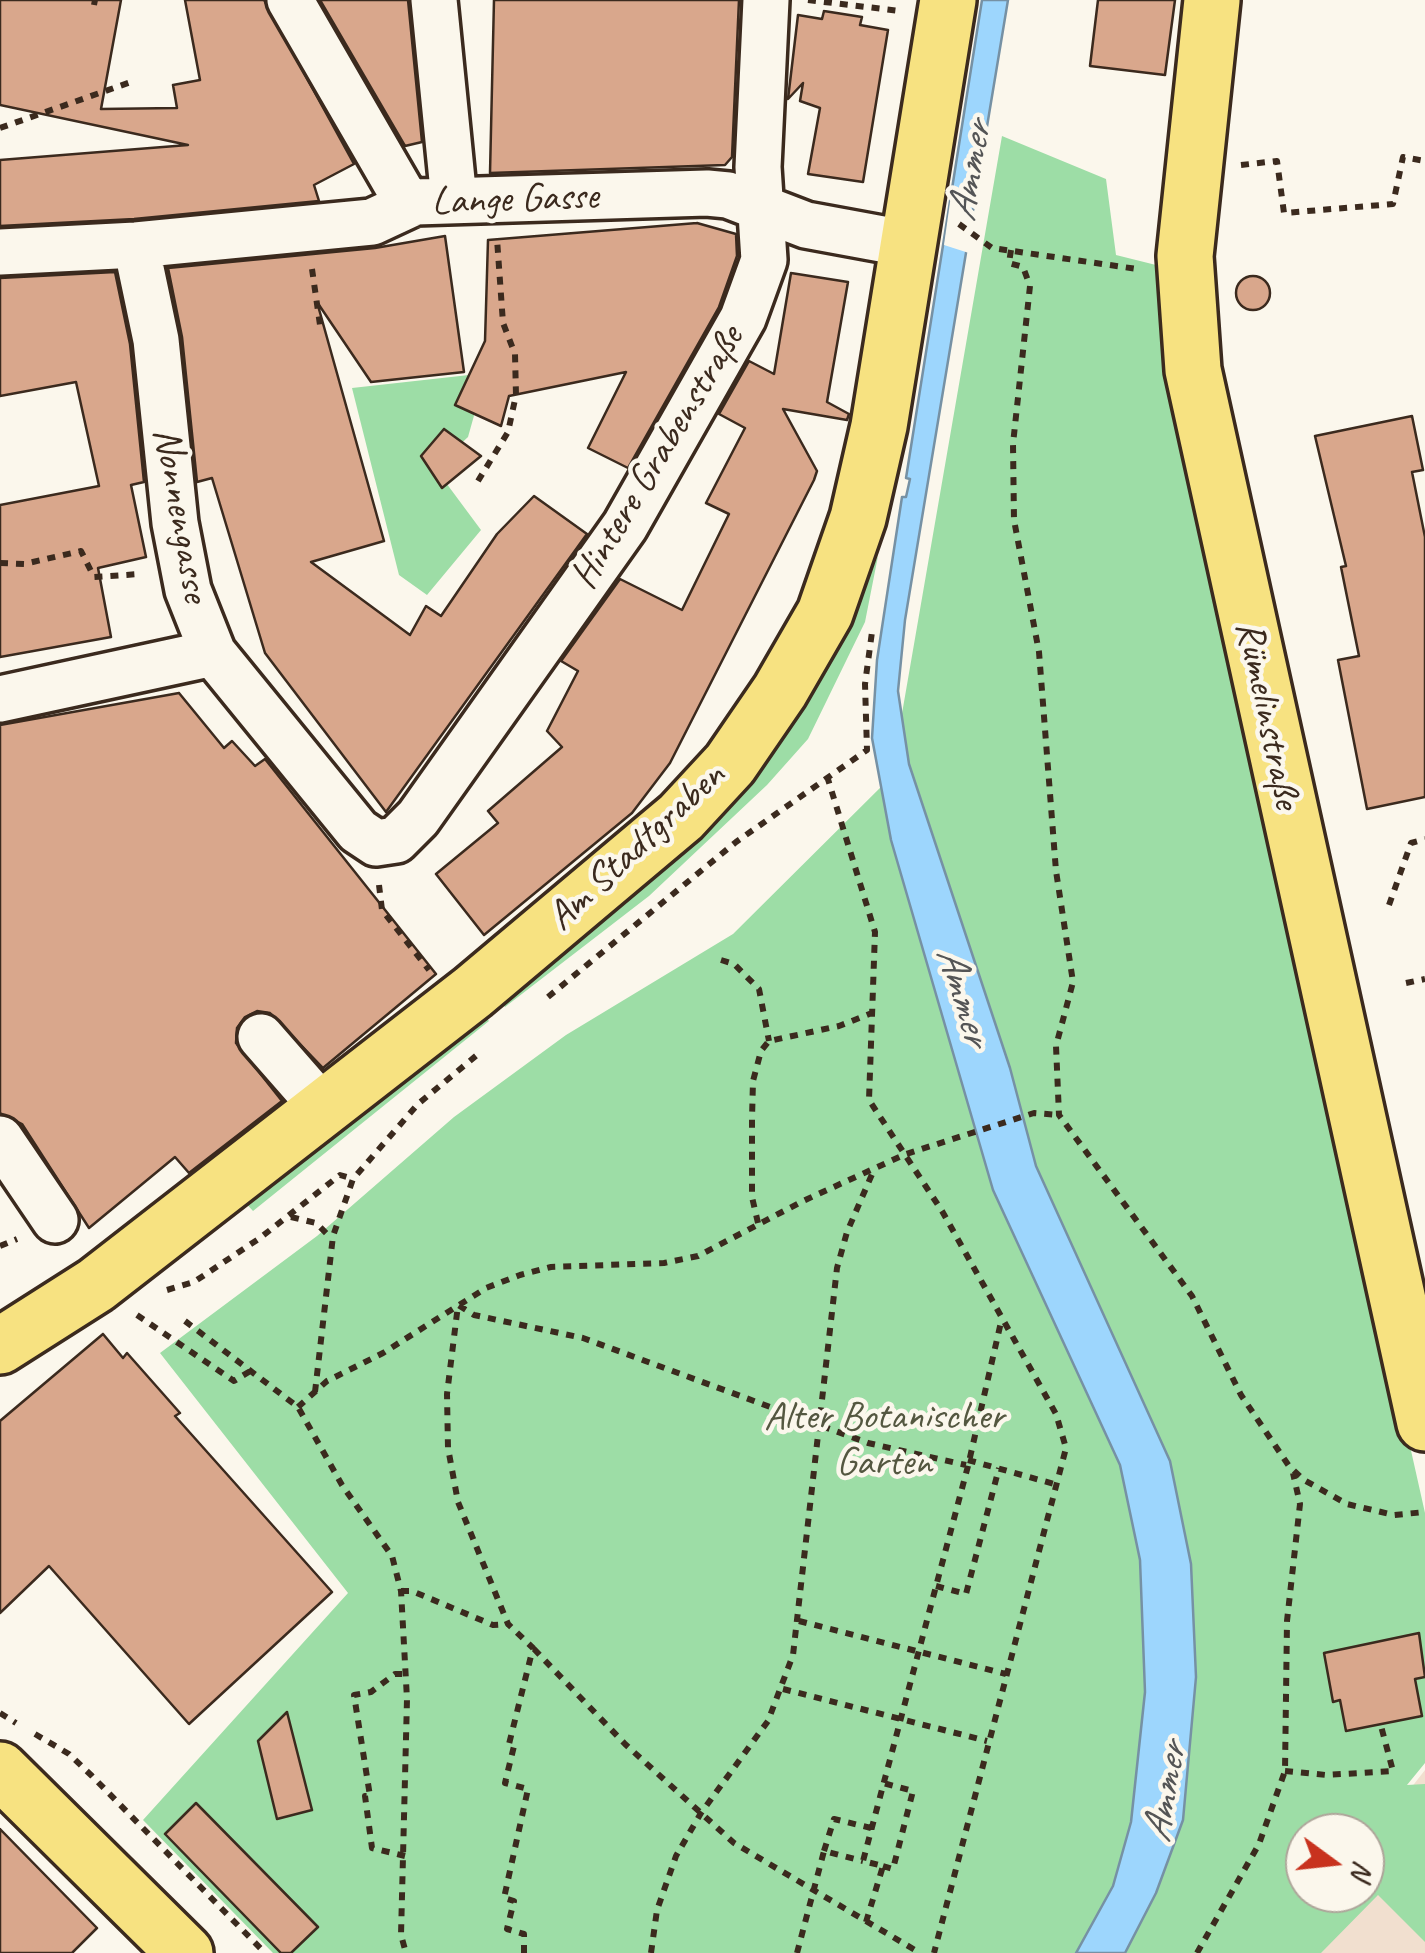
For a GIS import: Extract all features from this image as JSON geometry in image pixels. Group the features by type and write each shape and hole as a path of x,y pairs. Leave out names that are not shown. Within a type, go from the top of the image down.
{"main road":[{"name":"Rümelinstraße","path":"1212,0 1185,256 1193,370 1425,1422"},
{"name":"Am Stadtgraben","path":"0,1346 96,1286 474,992 681,817 730,764 803,654 825,613 858,518 928,232 925,6"},
{"path":"0,1770 184,1953"}],"street":[{"path":"290,0 408,204"},
{"path":"434,0 474,201"},
{"name":"Hintere Grabenstraße","path":"376,844 396,840 418,818 626,526 755,290 764,260 759,209 766,0"},
{"name":"Lange Gasse","path":"0,252 136,245 372,222 408,204 707,192 806,225 928,232"},
{"name":"Nonnengasse","path":"136,245 156,340 161,415 188,590 213,653 358,831 376,844"},
{"path":"0,698 213,653"},
{"path":"261,1037 324,1109"},
{"path":"0,1139 55,1220"}],"path":[{"path":"806,0 925,6"},
{"path":"0,128 131,82"},
{"path":"56,100 58,110"},
{"path":"1242,166 1277,161 1284,213 1393,204 1403,157 1425,161"},
{"path":"474,201 503,324 515,354 516,396 508,432 478,481"},
{"path":"306,228 321,332"},
{"path":"928,232 1001,249 1148,271"},
{"path":"1011,250 1009,263 1023,267 1030,286 1013,444 1014,520 1040,652 1054,855 1073,982 1055,1057 1059,1114 1192,1296 1241,1395 1289,1466 1304,1480 1347,1504 1394,1515 1425,1512"},
{"path":"0,563 24,564 81,551 94,578 139,573 188,590"},
{"path":"827,776 875,932 869,1100 906,1154 1002,1321 1064,1432 1066,1448 934,1953"},
{"path":"1389,904 1411,843 1425,839"},
{"path":"376,844 382,910 438,982 453,969 474,992"},
{"path":"720,960 734,964 760,989 769,1041 756,1064 753,1081 752,1197 758,1222"},
{"path":"1406,983 1425,978"},
{"path":"769,1041 839,1026 873,1013"},
{"path":"314,1392 333,1241 353,1179 375,1149 418,1104 487,1047"},
{"path":"298,1407 314,1392 486,1288 551,1267 664,1263 698,1256 734,1240 758,1222 906,1154 1034,1113 1059,1114"},
{"path":"651,1953 656,1910 700,1813 768,1721 783,1689 799,1621 822,1428 826,1338 837,1268 852,1219 874,1171"},
{"path":"290,1217 316,1224 333,1241"},
{"path":"458,1305 474,1315 584,1338 822,1428 1058,1485"},
{"path":"458,1305 448,1394 448,1448 458,1502 508,1624 625,1744 734,1843 920,1953"},
{"path":"863,1861 1002,1321"},
{"path":"184,1322 298,1407 342,1485 384,1541 401,1591 406,1674 402,1934 406,1953"},
{"path":"168,1336 234,1381 252,1370"},
{"path":"1197,1953 1259,1844 1285,1771 1287,1621 1300,1504 1289,1466"},
{"path":"936,1586 966,1594 999,1468"},
{"path":"401,1591 493,1626 508,1624"},
{"path":"799,1621 1006,1674"},
{"path":"524,1953 524,1934 507,1928 514,1901 504,1898 528,1790 505,1783 514,1746 509,1744 533,1648"},
{"path":"406,1674 395,1674 371,1692 354,1696 372,1848 406,1856"},
{"path":"783,1689 987,1741"},
{"path":"0,1713 69,1754 265,1953"},
{"path":"1285,1771 1326,1775 1393,1772 1381,1726"},
{"path":"824,1851 893,1869 913,1791 884,1783"},
{"path":"797,1953 834,1818 871,1828"},
{"path":"866,1922 882,1866"}],"shaded area":[{"path":"1425,1770 1425,1953 1303,1953 1344,1913 1385,1913 1385,1821"}],"green space":[{"name":"Alter Botanischer Garten","path":"1002,136 1106,179 1116,255 1164,267 1171,379 1425,1513 1425,1763 1407,1785 1425,1784 1425,1942 1385,1902 1385,1813 1285,1813 1285,1913 1360,1913 1321,1953 273,1953 143,1820 348,1593 160,1353 317,1236 454,1117 566,1035 733,934 891,777"},
{"path":"478,374 477,405 468,437 435,468 481,530 427,595 399,575 352,388"},
{"path":"878,556 865,622 808,739 767,785 649,896 505,1007 496,994 740,787 787,734 822,679"},
{"path":"480,1009 489,1021 253,1211 242,1199"}],"water":[{"name":"Ammer","path":"982,0 1008,0 905,620 898,691 909,764 1010,1068 1036,1166 1170,1461 1191,1564 1196,1677 1183,1820 1156,1893 1125,1953 1076,1953 1113,1886 1131,1822 1145,1692 1140,1560 1120,1465 993,1190 891,840 872,738 877,660 902,497 906,497 910,479 906,478"}],"pier":[{"path":"951,195 978,214 972,254 944,245"}],"building":[{"path":"0,0 121,0 101,109 177,108 173,85 200,80 185,0 264,0 354,164 314,185 319,201 134,219 0,226 0,160 188,145 0,105"},
{"path":"320,0 408,0 422,142 405,146"},
{"path":"494,0 739,0 732,157 725,165 490,173"},
{"path":"1098,0 1175,0 1165,75 1090,66"},
{"path":"824,11 862,17 860,25 888,30 863,182 808,174 820,108 800,101 803,83 788,99 798,15 822,19"},
{"path":"697,223 736,234 737,256 719,307 628,468 588,448 626,372 509,396 501,426 455,405 485,341 488,240"},
{"path":"445,236 464,372 371,382 317,302 384,541 311,562 410,635 426,606 441,616 497,534 534,496 587,534 386,812 265,653 212,478 197,482 182,337 168,268 375,248"},
{"path":"115,272 130,344 144,482 131,485 146,557 98,568 111,637 0,657 0,505 99,486 76,382 0,396 0,278"},
{"path":"791,273 848,282 827,402 849,414 847,420 783,409 817,471 670,763 632,813 484,935 436,874 498,823 488,811 562,747 547,731 578,671 561,661 620,579 682,610 729,514 706,503 745,428 719,414 749,361 774,374"},
{"path":"1253,276 1265,281 1270,293 1265,305 1253,310 1241,305 1236,293 1241,281"},
{"path":"1412,416 1423,470 1412,472 1425,537 1425,797 1367,809 1338,660 1359,656 1341,567 1346,566 1315,436"},
{"path":"444,429 481,456 442,488 421,456"},
{"path":"179,693 224,748 232,741 255,766 265,759 436,974 323,1068 270,1013 257,1011 245,1017 237,1028 236,1043 282,1101 189,1173 175,1157 89,1228 22,1124 0,1113 0,725"},
{"path":"103,1334 123,1358 127,1353 180,1413 175,1416 332,1592 189,1724 49,1566 0,1613 0,1421"},
{"path":"1419,1633 1425,1677 1415,1679 1422,1716 1346,1731 1340,1700 1333,1702 1324,1653"},
{"path":"287,1712 312,1810 277,1819 258,1741"},
{"path":"196,1803 318,1927 291,1953 281,1953 165,1834"},
{"path":"0,1829 97,1928 72,1953 0,1953"}]}
